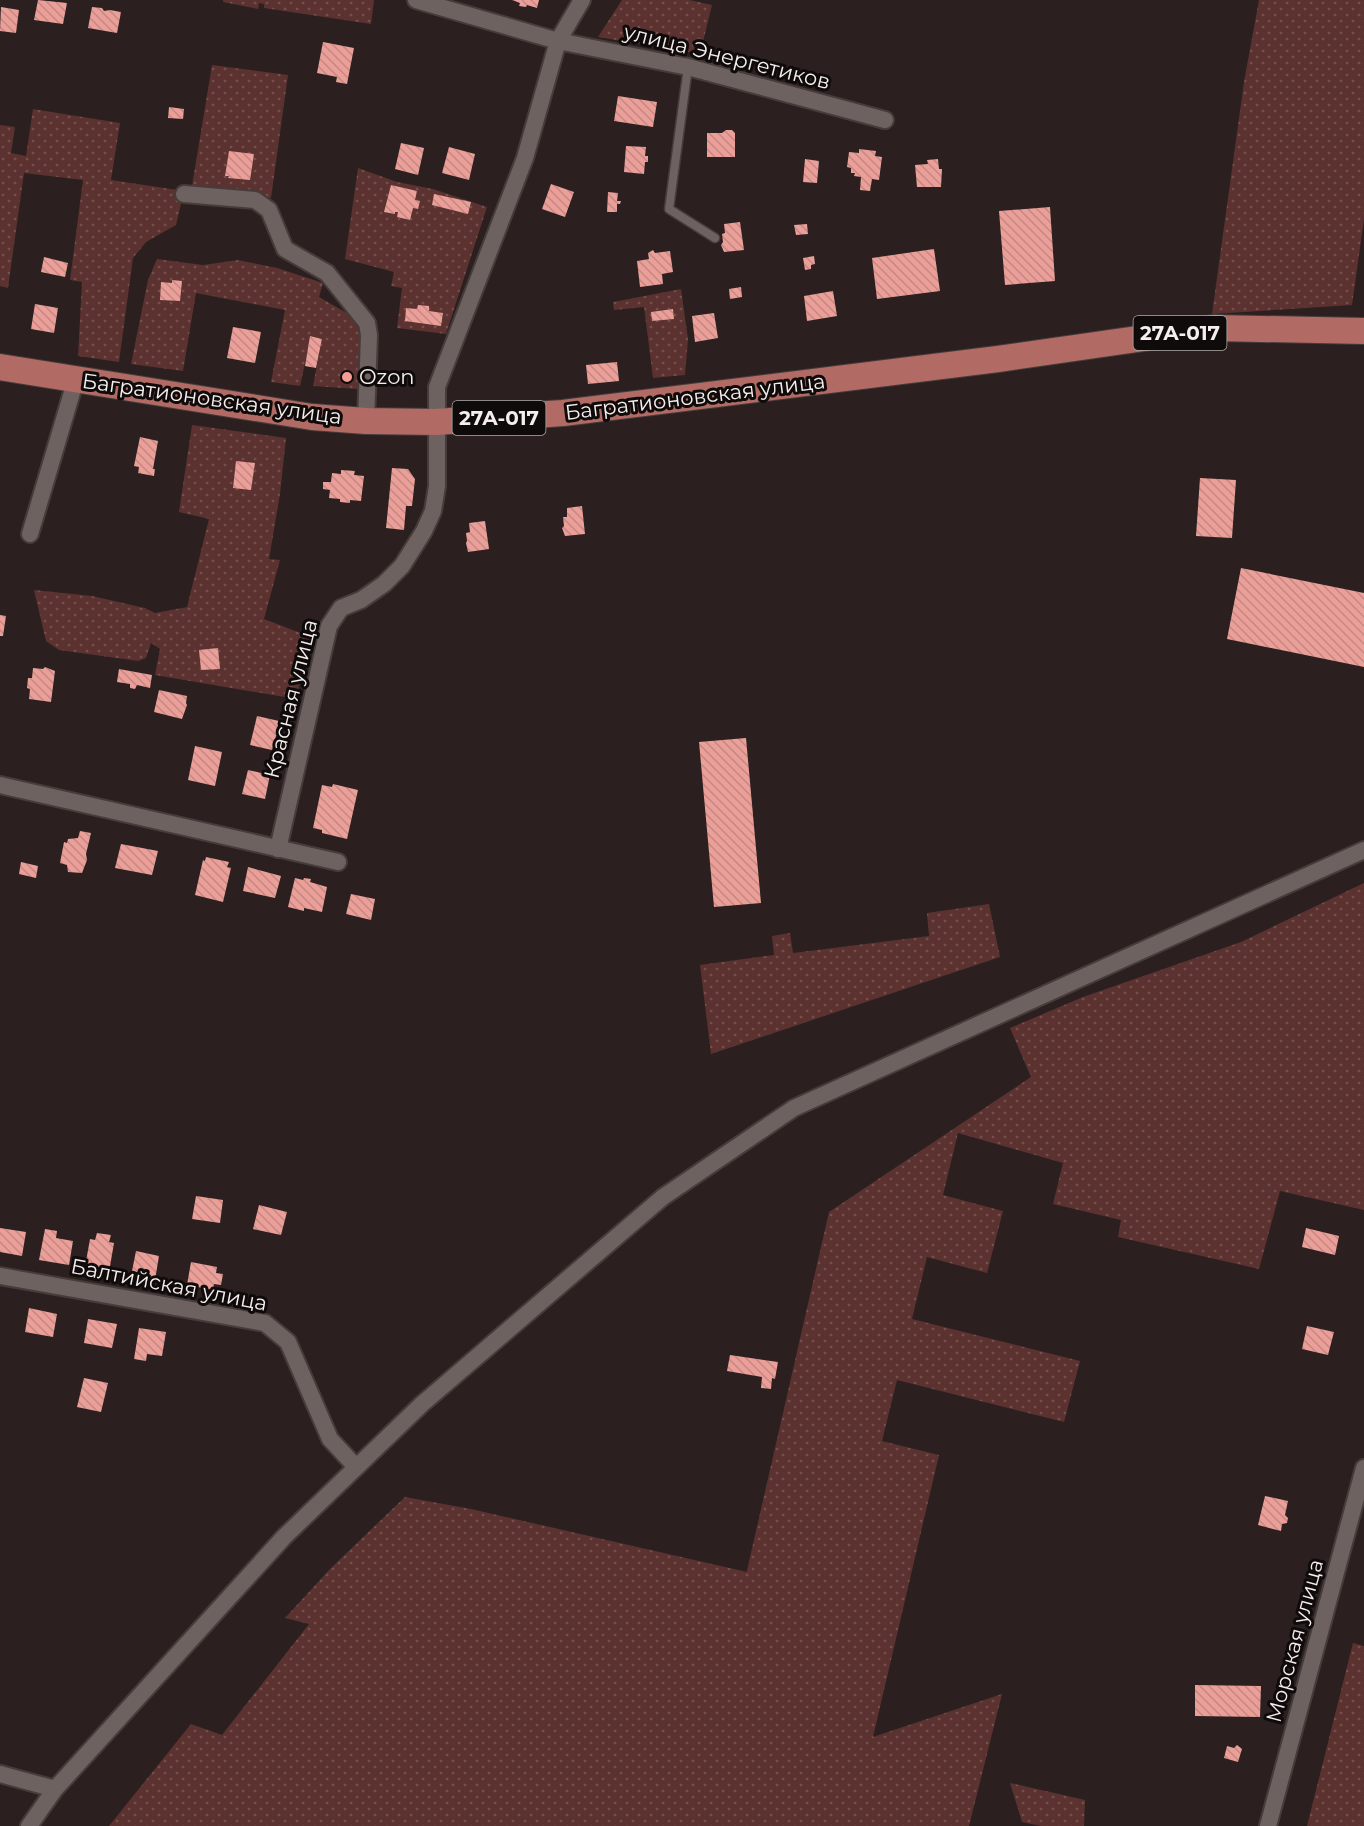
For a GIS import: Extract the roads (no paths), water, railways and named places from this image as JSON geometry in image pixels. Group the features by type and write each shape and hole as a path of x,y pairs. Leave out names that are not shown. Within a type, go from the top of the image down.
{"main road":[{"name":"Багратионовская улица","path":"0,367 312,417 366,421 436,422 564,413 998,359 1214,328 1364,331"}],"street":[{"name":"улица Энергетиков","path":"416,0 558,41 688,67 885,120"},
{"name":"Красная улица","path":"278,849 329,626 341,608 361,600 384,584 402,566 424,531 433,511 438,486 437,387 525,158 558,41 582,0"},
{"path":"184,194 255,200 269,210 285,249 327,273 367,323 369,335 366,421"},
{"path":"30,534 76,379"},
{"path":"0,785 338,862"},
{"path":"29,1826 55,1789 284,1537 422,1404 663,1197 794,1108 1364,850"},
{"name":"Балтийская улица","path":"0,1276 265,1323 288,1342 330,1439 356,1467"},
{"name":"Морская улица","path":"1268,1826 1364,1468"},
{"path":"0,1774 55,1789"}],"lane":[{"path":"688,67 669,209 715,238"}],"place":[{"name":"Ozon","path":"347,377"}]}
